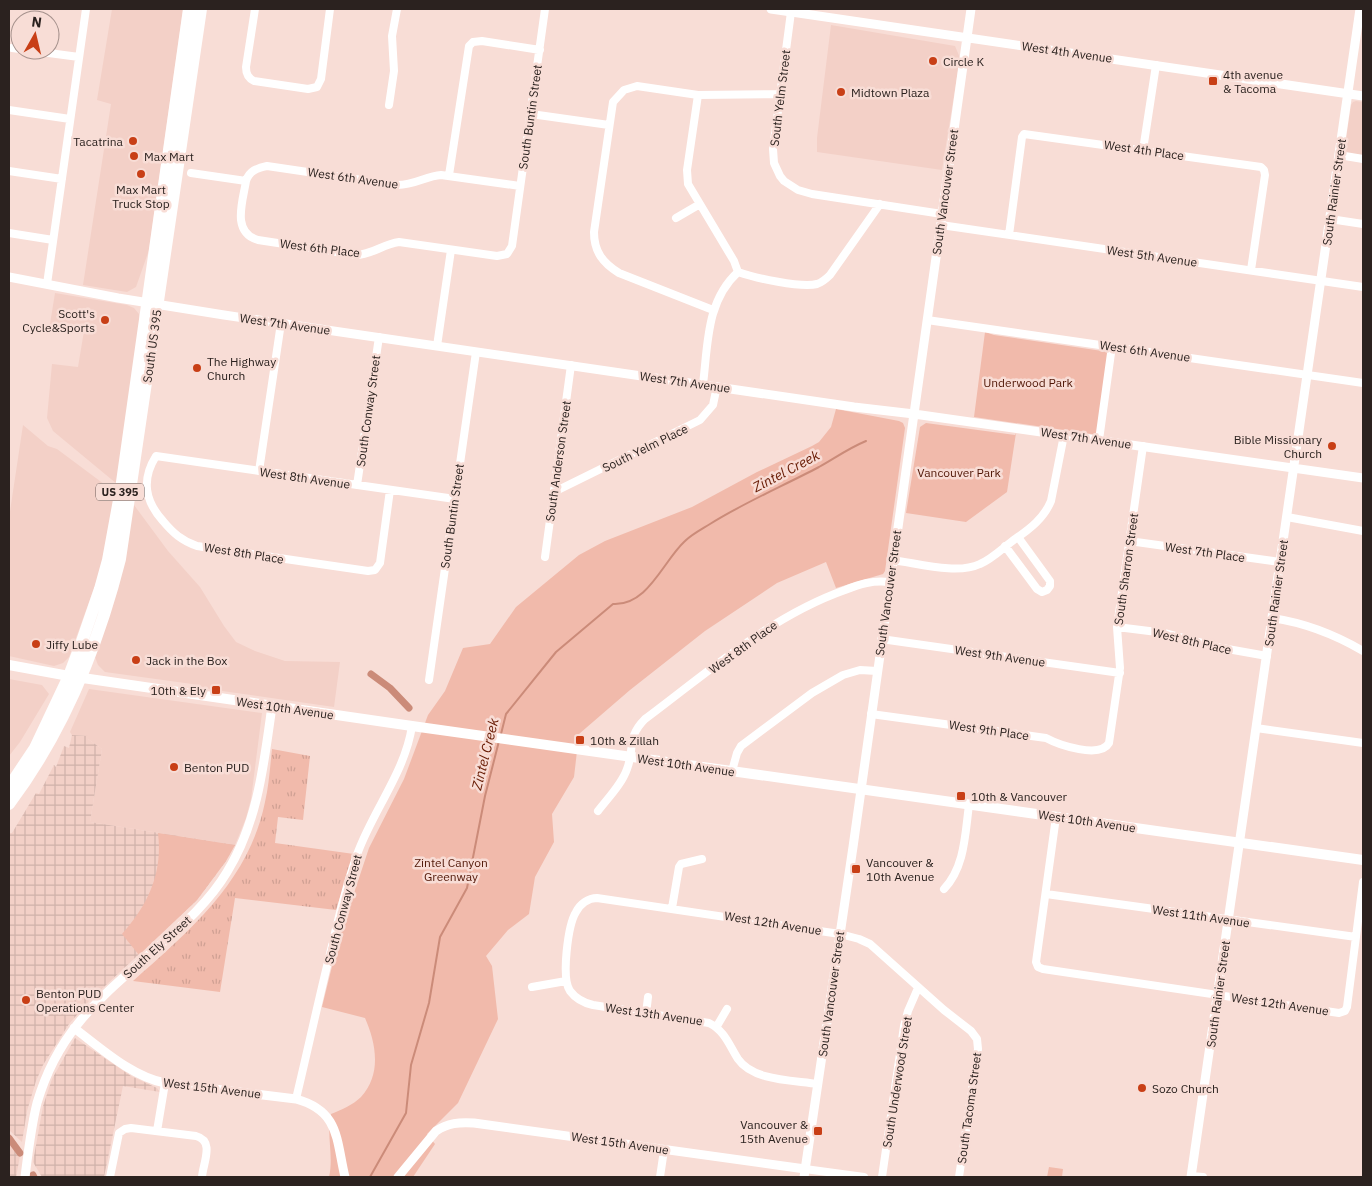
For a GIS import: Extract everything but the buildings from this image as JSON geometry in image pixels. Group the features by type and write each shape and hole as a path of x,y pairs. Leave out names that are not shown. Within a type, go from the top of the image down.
{"highway":[{"name":"South US 395","path":"153,303 189,9"},
{"name":"South US 395","path":"75,677 108,560 153,303 201,9"},
{"name":"US 395","path":"9,787 35,748 75,677"},
{"name":"US 395","path":"9,804 48,742 75,677"}],"main road":[{"name":"West 10th Avenue","path":"9,665 75,677 272,706 1363,860"}],"street":[{"path":"47,284 86,9"},
{"path":"255,9 246,68 248,77 254,81 308,89 317,87 321,79 330,9"},
{"path":"389,106 394,71 392,36 397,9"},
{"name":"South Buntin Street","path":"507,254 512,246 546,9"},
{"name":"West 4th Avenue","path":"771,9 791,12 807,11 967,38 1363,96"},
{"name":"South Vancouver Street","path":"805,1173 971,9"},
{"name":"South Rainier Street","path":"1191,1176 1360,9"},
{"name":"South Yelm Street","path":"791,12 773,156 776,169 784,181 798,190 812,194 880,204"},
{"path":"449,175 467,50 473,42 482,41 540,50"},
{"path":"60,55 79,58"},
{"path":"1143,150 1156,65"},
{"path":"713,310 619,273 601,258 594,240 594,232 613,102 624,90 636,86 698,94 780,94"},
{"path":"698,94 687,178 690,190 734,261 738,272"},
{"path":"9,110 70,119"},
{"path":"531,114 609,125"},
{"name":"West 4th Place","path":"1009,235 1022,137 1024,134 1143,150 1261,167 1264,170 1265,176 1252,270"},
{"path":"1339,155 1363,159"},
{"name":"West 6th Avenue","path":"246,181 253,170 267,166 402,185 435,175 449,175 520,186"},
{"path":"9,171 62,179"},
{"path":"190,173 246,181"},
{"name":"West 6th Place","path":"246,181 240,220 246,233 253,239 356,254 370,254 388,244 399,242 497,256 507,254"},
{"path":"676,218 700,204"},
{"path":"738,272 800,284 823,282 830,275 880,204 942,214"},
{"path":"1330,219 1363,224"},
{"name":"West 5th Avenue","path":"941,225 1363,286"},
{"path":"9,233 53,240"},
{"path":"437,346 451,250"},
{"path":"703,384 713,310 728,284 738,272"},
{"name":"West 7th Avenue","path":"9,277 153,303 476,352 1363,478"},
{"name":"West 6th Avenue","path":"927,320 1363,383"},
{"path":"259,471 281,323"},
{"name":"South Conway Street","path":"357,485 379,337"},
{"path":"1099,440 1112,346"},
{"name":"South Buntin Street","path":"429,680 476,352"},
{"name":"South Anderson Street","path":"545,557 572,365"},
{"name":"South Yelm Place","path":"554,492 700,420 713,405 717,386"},
{"path":"892,560 949,568 981,564 1035,524 1048,509 1052,501 1064,436"},
{"name":"South Sharron Street","path":"1105,749 1109,743 1120,673 1117,627 1144,446"},
{"name":"West 8th Avenue","path":"156,456 455,499"},
{"name":"West 8th Place","path":"156,456 149,471 147,484 147,495 153,510 173,533 187,542 197,546 220,550 368,571 376,570 380,563 390,490"},
{"path":"1287,517 1363,531"},
{"path":"1005,546 1037,589 1042,592 1047,590 1050,586 1050,581 1018,537"},
{"name":"West 7th Place","path":"1129,541 1280,562"},
{"name":"West 8th Place","path":"598,811 628,768 634,733 645,719 770,626 835,593 875,581 889,582"},
{"path":"1272,618 1296,622 1331,633 1363,651"},
{"name":"West 8th Place","path":"1117,627 1165,633 1222,648 1267,656"},
{"name":"West 9th Avenue","path":"881,639 1120,673"},
{"path":"732,771 737,753 742,746 806,697 843,675 860,670 877,671"},
{"name":"South Ely Street","path":"25,1177 33,1122 42,1089 54,1060 74,1028 96,1001 194,913 214,891 237,856 252,817 259,788 272,706"},
{"name":"West 9th Place","path":"871,714 1046,738 1061,746 1097,751 1105,749"},
{"name":"South Conway Street","path":"296,1099 337,924 353,869 368,830 403,761 410,742 412,726"},
{"path":"1256,728 1363,743"},
{"path":"944,889 951,882 957,871 964,843 969,805"},
{"path":"1046,894 1056,817"},
{"path":"672,908 679,867 681,864 702,859"},
{"path":"1356,937 1363,882"},
{"name":"West 12th Avenue","path":"1046,894 1036,962 1038,967 1339,1013 1345,1011 1347,1006 1356,937"},
{"name":"West 11th Avenue","path":"1046,894 1356,937"},
{"name":"West 12th Avenue","path":"566,981 567,955 572,920 580,906 592,898 672,908 840,934 870,944 918,988 971,1031 977,1039"},
{"path":"532,987 566,981"},
{"name":"West 13th Avenue","path":"566,981 570,991 583,1002 646,1014 700,1020 716,1026 724,1034 737,1058 744,1066 751,1070 764,1076 818,1084"},
{"name":"South Underwood Street","path":"882,1177 904,1026 918,988"},
{"path":"646,1014 648,997"},
{"path":"716,1026 727,1009"},
{"name":"West 15th Avenue","path":"74,1028 135,1072 148,1078 165,1083 296,1099 314,1105 330,1120 337,1140 345,1177"},
{"name":"South Tacoma Street","path":"960,1177 978,1049 977,1039"},
{"path":"157,1131 165,1083"},
{"name":"West 15th Avenue","path":"398,1177 436,1131 457,1122 664,1150 805,1173 864,1177"},
{"path":"110,1177 118,1137 122,1130 131,1128 196,1136 206,1141 208,1148 202,1177"},
{"path":"660,1177 664,1150"},
{"path":"1191,1176 1203,1177"}],"shaded area":[{"path":"112,9 183,9 149,250 136,287 127,292 83,285 111,104 97,100"},
{"path":"831,25 955,46 960,58 942,170 817,152 817,138"},
{"path":"1356,101 1363,102 1363,155 1344,153 1351,105"},
{"path":"55,293 127,305 134,308 139,314 140,323 117,484 53,431 47,418 52,364 78,367 84,331 50,324"},
{"path":"23,425 48,446 57,449 116,493 101,569 69,657 63,663 54,666 9,656 9,518"},
{"path":"134,505 168,551 200,587 236,642 255,651 285,661 340,662 334,707 105,672 98,665 95,657"},
{"path":"9,679 42,685 49,694 20,742 9,756"},
{"path":"89,689 262,713 251,799 246,818 235,845 90,822 102,749 88,739 87,736 72,735 70,732"},
{"path":"72,735 88,736 88,739 102,749 90,822 235,845 226,861 197,900 90,1000 69,1024 43,1065 36,1081 27,1111 22,1142 9,1130 9,833 12,833 36,793 39,794 54,765 56,767 64,746 69,748"},
{"path":"75,1038 131,1076 157,1088 160,1092 123,1086 104,1177 42,1177 33,1162 43,1106 52,1079"},
{"path":"9,1144 20,1156 16,1177 9,1177"}],"green space":[{"name":"Underwood Park","path":"985,332 994,335 1109,352 1098,435 974,417"},
{"name":"Zintel Canyon Greenway","path":"836,409 899,421 903,423 905,428 885,571 883,574 836,588 826,562 777,583 705,631 630,690 579,734 574,777 552,814 554,842 535,877 529,914 508,930 486,956 492,966 498,1019 458,1103 427,1134 435,1144 413,1177 329,1177 331,1114 351,1105 361,1097 368,1088 372,1078 375,1058 372,1038 365,1018 322,1007 339,938 369,848 404,779 428,715 445,691 463,648 490,644 516,607 579,555 605,541 692,507 757,472 819,442 831,427"},
{"name":"Vancouver Park","path":"926,423 1015,435 1016,433 1007,492 966,522 906,513 920,427"},
{"path":"272,749 310,756 303,820 278,817 275,843 354,854 336,910 235,898 220,992 133,981 196,923 231,880 246,856 257,830 265,802"},
{"path":"158,833 235,845 226,861 197,900 139,955 122,934 139,912 152,888 158,862"},
{"path":"1049,1167 1063,1169 1062,1177 1047,1177"}],"waterway":[{"name":"Zintel Creek","path":"501,734 506,714 556,652 613,604 625,603 636,598 654,581 688,538 737,508 866,441"},
{"path":"371,674 390,688 409,708"},
{"name":"Zintel Creek","path":"370,1177 406,1113 411,1065 429,1003 440,937 467,888 485,796 499,741"},
{"path":"9,1138 20,1153"}],"place":[{"name":"Circle K","path":"933,61"},
{"name":"4th avenue & Tacoma","path":"1213,81"},
{"name":"Midtown Plaza","path":"841,92"},
{"name":"Tacatrina","path":"133,141"},
{"name":"Max Mart","path":"134,156"},
{"name":"Max Mart Truck Stop","path":"141,174"},
{"name":"Scott's Cycle&Sports","path":"105,320"},
{"name":"The Highway Church","path":"197,368"},
{"name":"Bible Missionary Church","path":"1332,446"},
{"name":"Jiffy Lube","path":"36,644"},
{"name":"Jack in the Box","path":"136,660"},
{"name":"10th & Ely","path":"216,690"},
{"name":"10th & Zillah","path":"580,740"},
{"name":"Benton PUD","path":"174,767"},
{"name":"10th & Vancouver","path":"961,796"},
{"name":"Vancouver & 10th Avenue","path":"856,869"},
{"name":"Benton PUD Operations Center","path":"26,1000"},
{"name":"Sozo Church","path":"1142,1088"},
{"name":"Vancouver & 15th Avenue","path":"818,1131"}]}
